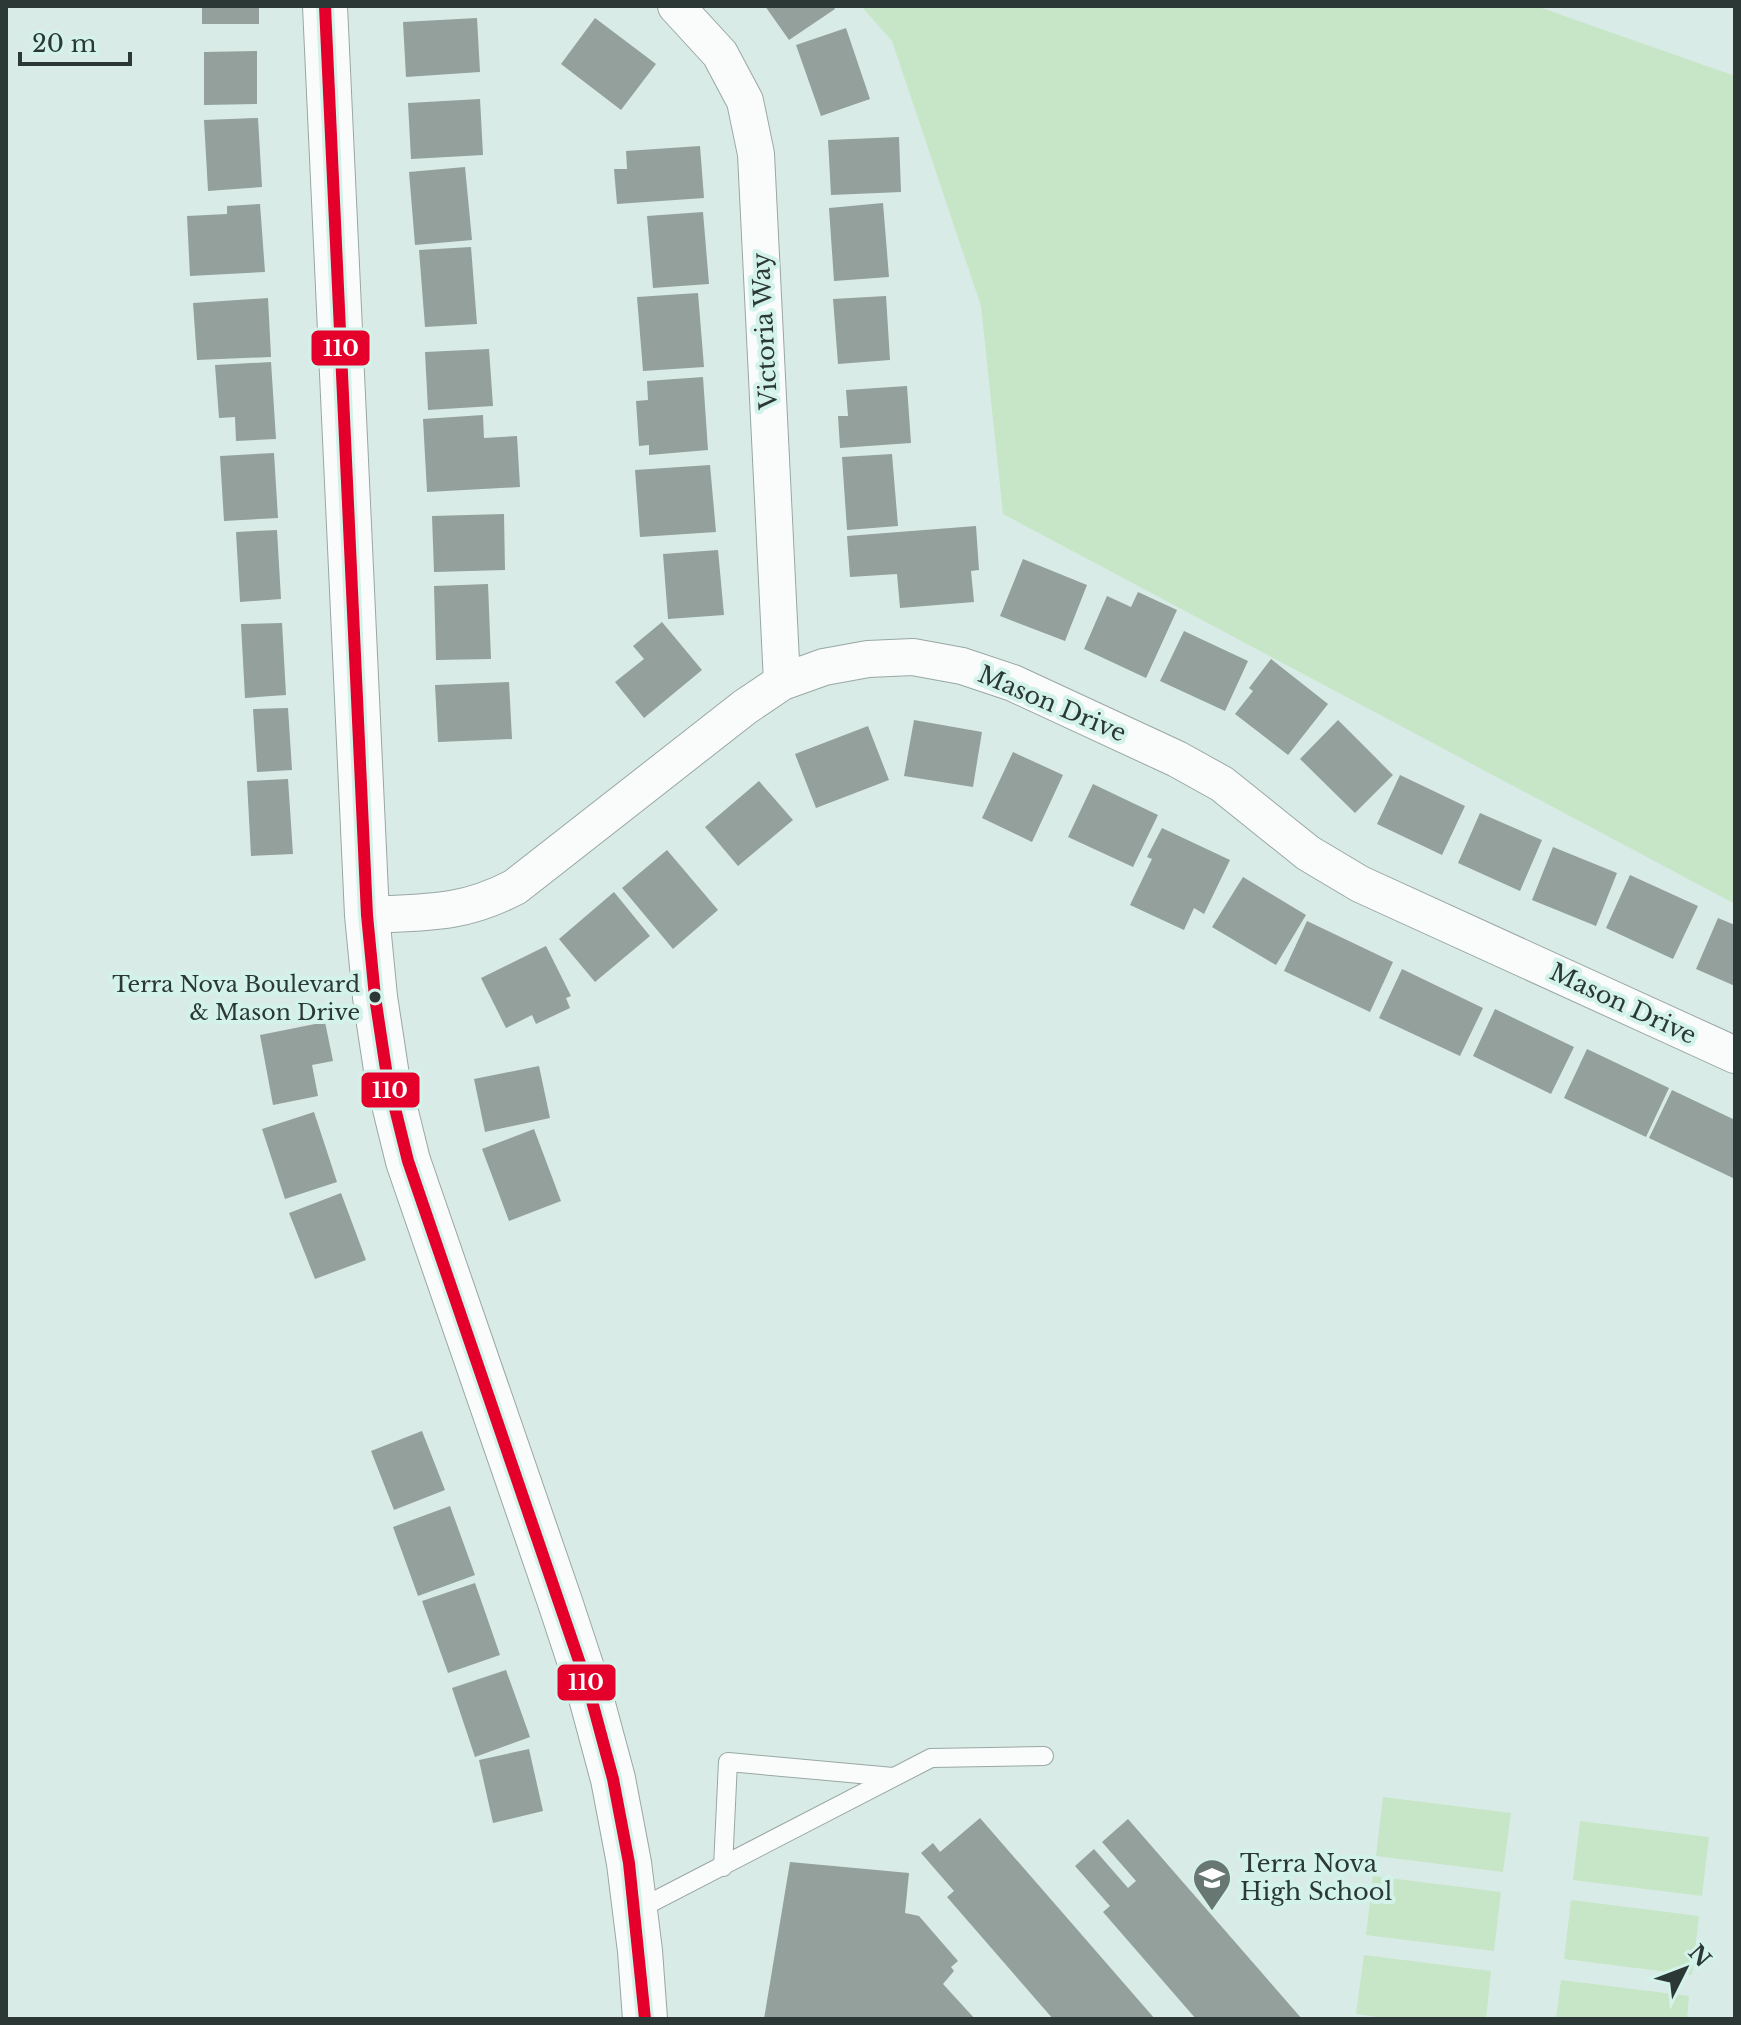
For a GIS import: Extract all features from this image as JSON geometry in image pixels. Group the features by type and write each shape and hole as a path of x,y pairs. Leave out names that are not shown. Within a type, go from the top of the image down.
{"street":[{"path":"325,6 367,915 387,1076 408,1161 589,1690 613,1779 635,1911 645,2019"},
{"name":"Victoria Way","path":"676,6 720,54 745,101 756,154 782,682"},
{"name":"Mason Drive","path":"367,915 453,910 485,902 515,887 745,707 782,682 824,667 868,659 913,657 962,666 1013,683 1177,759 1222,784 1308,853 1360,884 1735,1055"}],"lane":[{"path":"635,1911 931,1758 1044,1756"},
{"path":"723,1867 728,1762 893,1777"}],"green space":[{"path":"861,6 1536,6 1735,76 1735,904 1003,514 981,306 892,41"},
{"path":"1383,1797 1511,1813 1503,1872 1376,1856"},
{"path":"1580,1821 1709,1837 1702,1896 1573,1880"},
{"path":"1373,1876 1501,1892 1494,1951 1366,1935"},
{"path":"1571,1900 1699,1916 1692,1975 1564,1959"},
{"path":"1364,1955 1491,1971 1486,2019 1392,2019 1356,2014"},
{"path":"1561,1980 1689,1996 1687,2019 1556,2019"}],"building":[{"path":"202,6 259,6 259,24 202,24"},
{"path":"765,6 833,6 835,9 789,40"},
{"path":"477,18 480,72 406,77 403,22"},
{"path":"595,18 656,64 621,110 561,64"},
{"path":"846,28 870,99 821,116 796,45"},
{"path":"257,51 257,104 204,105 204,52"},
{"path":"480,99 483,155 411,159 408,103"},
{"path":"258,118 262,187 208,191 204,120"},
{"path":"899,137 901,192 831,195 828,140"},
{"path":"700,146 704,198 617,204 614,169 627,169 626,151"},
{"path":"465,167 472,240 415,245 409,172"},
{"path":"883,203 889,277 834,281 829,208"},
{"path":"260,204 265,272 190,276 187,216 227,214 227,206"},
{"path":"703,212 709,284 653,288 647,216"},
{"path":"471,247 477,324 425,327 419,250"},
{"path":"698,293 704,367 643,371 637,297"},
{"path":"886,296 890,360 838,364 833,299"},
{"path":"268,298 271,357 197,360 193,303"},
{"path":"489,349 493,406 428,410 425,352"},
{"path":"271,362 276,439 236,441 235,417 219,418 215,365"},
{"path":"703,377 708,450 649,455 649,445 639,446 636,401 648,400 647,381"},
{"path":"907,386 911,443 840,448 838,416 848,416 846,390"},
{"path":"483,415 484,438 517,436 520,487 427,492 423,419"},
{"path":"274,453 278,518 224,521 220,456"},
{"path":"892,454 898,526 847,530 842,457"},
{"path":"710,465 716,532 640,537 635,470"},
{"path":"504,514 505,570 434,572 432,516"},
{"path":"976,526 979,570 971,571 974,602 900,608 897,574 850,577 847,536"},
{"path":"277,530 281,599 240,602 236,532"},
{"path":"718,550 724,615 668,619 663,554"},
{"path":"1023,559 1087,585 1065,641 1000,616"},
{"path":"488,584 491,659 436,660 434,586"},
{"path":"1138,592 1177,610 1146,678 1084,649 1107,596 1131,607"},
{"path":"662,622 702,670 644,718 615,682 644,659 633,646"},
{"path":"282,623 286,695 245,698 241,624"},
{"path":"1184,631 1248,661 1225,711 1160,681"},
{"path":"1271,659 1328,704 1288,755 1235,714 1253,691 1249,688"},
{"path":"509,682 512,739 438,742 435,685"},
{"path":"288,708 292,770 257,772 253,709"},
{"path":"914,720 982,732 973,787 904,776"},
{"path":"1338,720 1393,775 1355,813 1300,759"},
{"path":"868,726 889,780 816,808 795,754"},
{"path":"1013,752 1063,775 1032,842 982,818"},
{"path":"1400,775 1465,806 1442,855 1377,824"},
{"path":"288,779 293,854 251,856 247,781"},
{"path":"759,781 793,820 738,866 705,827"},
{"path":"1093,784 1158,815 1133,867 1068,837"},
{"path":"1480,813 1542,840 1520,891 1458,863"},
{"path":"1162,828 1230,860 1204,914 1194,908 1184,930 1130,905 1152,859 1147,857"},
{"path":"1553,847 1617,873 1596,926 1532,900"},
{"path":"667,850 718,910 673,949 622,888"},
{"path":"1630,875 1698,906 1673,959 1606,928"},
{"path":"1243,877 1306,915 1276,965 1212,927"},
{"path":"614,892 650,936 595,982 559,939"},
{"path":"1718,918 1735,925 1735,986 1696,969"},
{"path":"1307,921 1393,962 1370,1012 1284,971"},
{"path":"546,946 571,996 566,998 570,1008 536,1024 532,1015 506,1028 481,978"},
{"path":"1402,969 1483,1008 1460,1056 1379,1018"},
{"path":"1495,1009 1574,1047 1551,1094 1473,1056"},
{"path":"325,1022 333,1061 312,1065 318,1096 273,1105 260,1035"},
{"path":"1587,1049 1669,1088 1646,1137 1564,1098"},
{"path":"539,1066 550,1118 485,1132 474,1079"},
{"path":"1672,1090 1735,1120 1735,1179 1649,1138"},
{"path":"314,1112 337,1182 285,1199 262,1129"},
{"path":"534,1129 561,1201 509,1221 482,1149"},
{"path":"341,1193 366,1260 315,1279 289,1213"},
{"path":"422,1431 445,1490 394,1510 371,1451"},
{"path":"450,1506 475,1575 418,1596 393,1527"},
{"path":"475,1583 500,1655 448,1673 422,1601"},
{"path":"506,1670 530,1737 475,1757 452,1688"},
{"path":"529,1749 543,1811 493,1823 479,1760"},
{"path":"980,1818 1155,2019 1053,2019 947,1897 954,1891 921,1853 933,1843 940,1852"},
{"path":"1128,1819 1302,2019 1196,2019 1103,1912 1110,1906 1075,1866 1094,1849 1128,1888 1136,1881 1102,1842"},
{"path":"790,1862 909,1873 905,1913 919,1916 958,1961 951,1967 954,1971 943,1984 975,2019 764,2019"}],"transit line":[{"name":"110","path":"325,6 367,915 387,1076 408,1161 589,1690 613,1779 629,1863 645,2019"}],"place":[{"name":"Terra Nova Boulevard & Mason Drive","path":"375,997"},
{"name":"Terra Nova High School","path":"1212,1912"}]}
